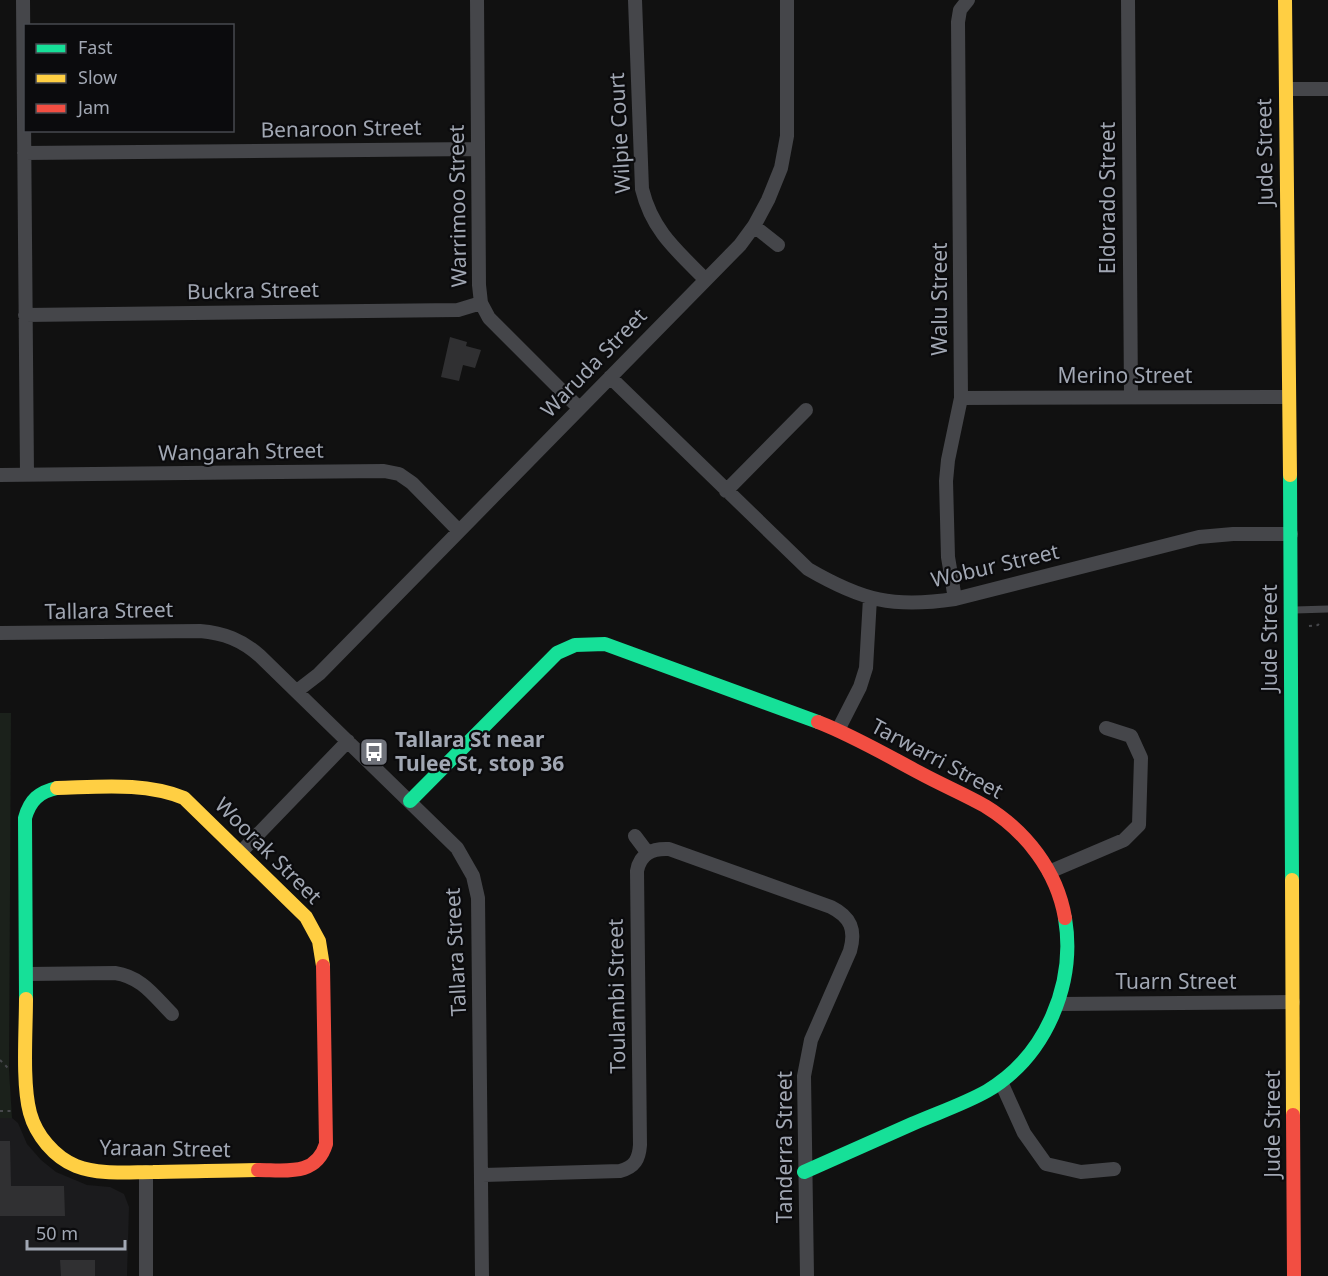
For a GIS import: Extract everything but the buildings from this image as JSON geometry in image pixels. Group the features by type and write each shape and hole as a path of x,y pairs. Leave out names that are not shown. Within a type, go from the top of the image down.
{"street":[{"path":"23,0 27,475"},
{"name":"Warrimoo Street","path":"477,0 481,303 489,318 579,408"},
{"name":"Wilpie Court","path":"635,0 644,197 653,222 663,237 705,279"},
{"name":"Waruda Street","path":"297,691 319,674 740,245 754,226 780,168 787,136 787,0"},
{"name":"Walu Street","path":"956,599 948,557 946,481 961,398 958,22 960,10 968,0"},
{"name":"Eldorado Street","path":"1128,0 1131,396"},
{"name":"Jude Street","path":"1285,0 1291,534 1294,1276"},
{"path":"1286,89 1328,89"},
{"name":"Benaroon Street","path":"24,153 478,149"},
{"path":"754,226 778,245"},
{"name":"Buckra Street","path":"25,315 458,310 481,303"},
{"name":"Wobur Street","path":"610,377 808,569 836,585 890,603 912,604 956,599 1199,537 1233,534 1291,534"},
{"name":"Merino Street","path":"961,398 1289,397"},
{"path":"726,490 806,410"},
{"name":"Wangarah Street","path":"0,475 384,471 399,474 412,483 459,531"},
{"path":"838,730 860,687 866,668 870,598"},
{"name":"Tallara Street","path":"0,633 215,632 237,639 249,645 297,691 463,856 473,876 478,898 483,1175 482,1276"},
{"name":"Tarwarri Street","path":"410,801 556,653 575,645 605,644 838,730 978,803 1000,816 1029,842 1049,872 1062,906 1068,942 1067,963 1059,1004 1037,1044 1023,1062 1001,1082 972,1098 804,1172"},
{"path":"1049,872 1125,840 1139,825 1142,758 1131,736 1106,728"},
{"path":"241,852 348,741"},
{"name":"Woorak Street","path":"33,798 44,791 57,788 141,788 173,792 183,798 241,852 306,917 320,941 323,957 326,1144 324,1153 318,1162"},
{"name":"Yaraan Street","path":"33,798 27,805 25,818 26,1076 30,1111 35,1127 45,1143 76,1166 108,1172 296,1170 312,1167 318,1162"},
{"path":"635,836 647,852"},
{"name":"Tanderra Street","path":"647,852 669,849 831,907 841,912 852,927 853,939 850,951 811,1040 804,1076 807,1276"},
{"name":"Toulambi Street","path":"483,1175 620,1171 642,1165 639,1155 637,871 638,864 647,852"},
{"path":"27,974 115,973 128,975 138,980 172,1014"},
{"name":"Tuarn Street","path":"1059,1004 1293,1002"},
{"path":"1001,1082 1024,1133 1046,1164 1081,1172 1114,1169"},
{"path":"146,1172 146,1276"}],"lane":[{"path":"1290,610 1327,609"}],"path":[{"path":"1290,626 1318,625 1327,609"},
{"path":"0,1060 11,1071"},
{"path":"0,1111 18,1111"}],"shaded area":[{"path":"0,713 11,713 9,1070 12,1118 0,1118"},
{"path":"0,1118 12,1118 18,1123 27,1144 56,1172 87,1185 110,1187 124,1194 129,1207 127,1276 0,1276"}],"traffic: fast":[{"path":"1290,475 1292,880"},
{"path":"410,801 557,653 575,645 605,644 818,722"},
{"path":"26,999 25,818 36,798 57,788"},
{"path":"804,1172 969,1100 1008,1076 1041,1038 1061,993 1066,968 1065,918"}],"traffic: slow":[{"path":"1285,0 1290,475"},
{"path":"57,788 138,788 184,798 306,917 319,941 323,966"},
{"path":"1292,880 1293,1115"},
{"path":"26,999 25,1072 30,1113 41,1137 60,1157 76,1166 104,1172 258,1170"}],"traffic: jam":[{"path":"818,722 870,746 985,806 1014,827 1047,868 1055,884 1065,918"},
{"path":"258,1170 289,1170 307,1167 321,1155 326,1144 323,966"},
{"path":"1293,1115 1294,1276"}],"place":[{"name":"Tallara St near Tulee St, stop 36","path":"374,752"}]}
